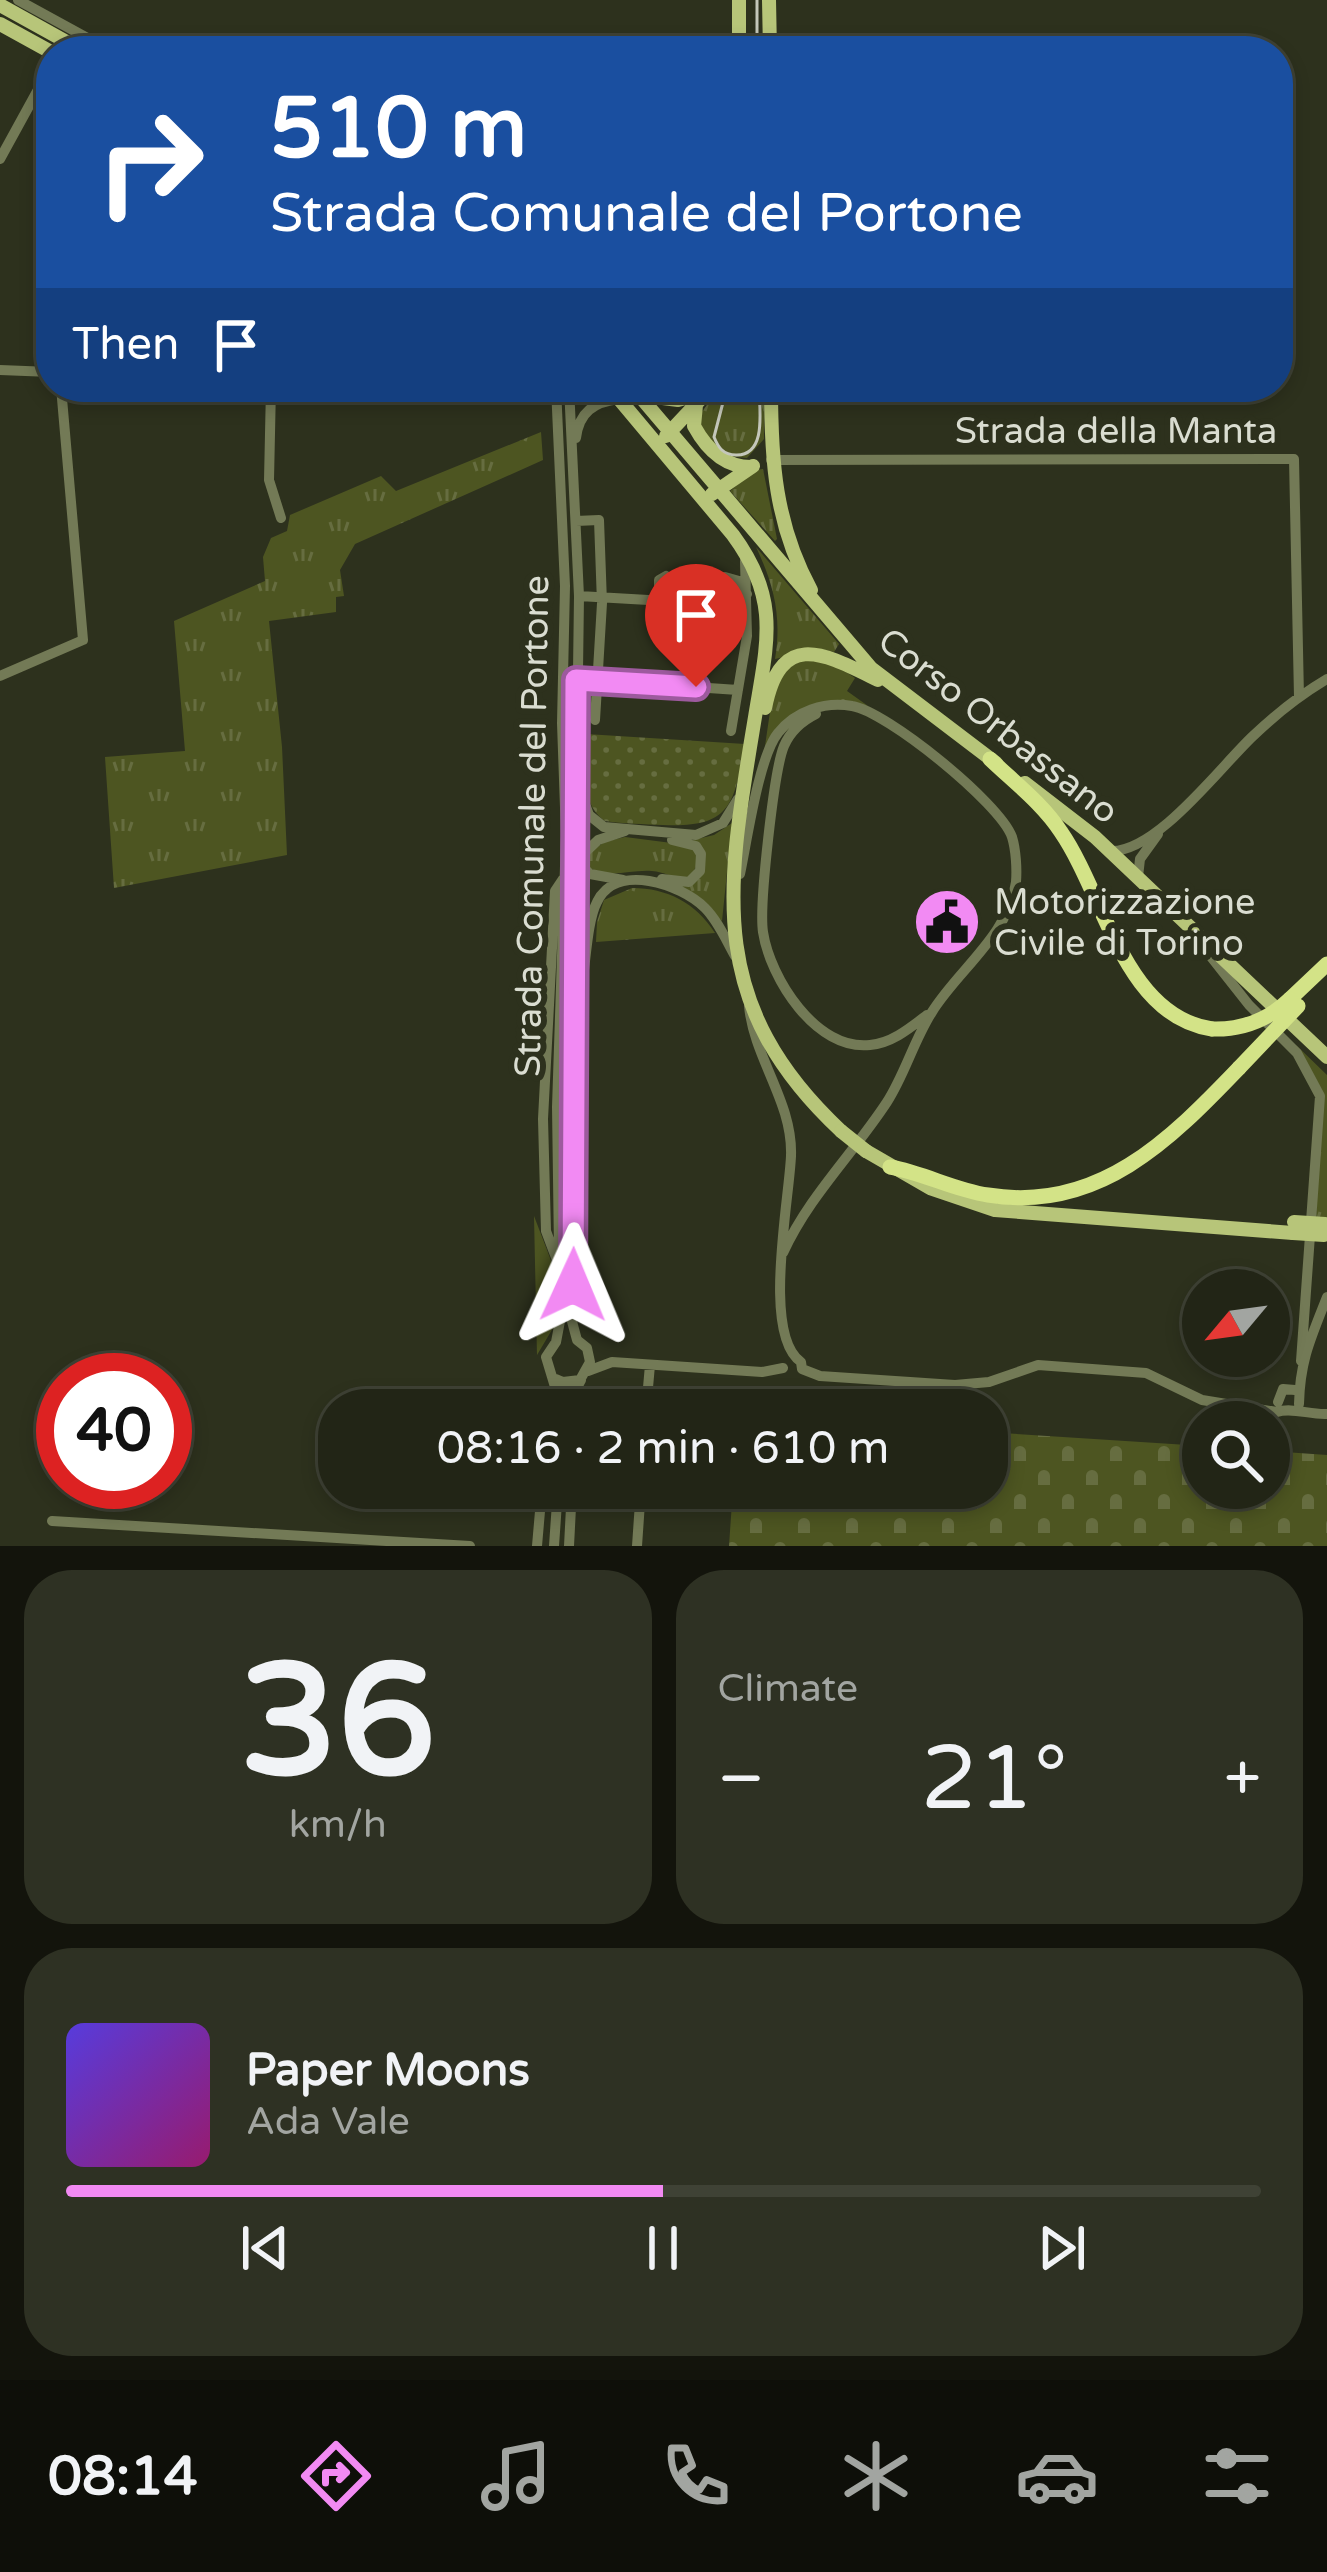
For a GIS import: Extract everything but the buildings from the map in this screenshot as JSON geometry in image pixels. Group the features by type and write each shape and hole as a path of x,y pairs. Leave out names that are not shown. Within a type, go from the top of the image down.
{"highway":[{"path":"990,759 1059,829 1146,992 1182,1022 1212,1029 1258,1022 1327,978"},
{"path":"890,1167 991,1196 1025,1197 1084,1186 1126,1169 1162,1145 1239,1068 1327,964"}],"main road":[{"path":"739,0 739,36"},
{"path":"770,0 770,36"},
{"path":"0,5 42,36"},
{"path":"0,24 36,39"},
{"path":"622,402 744,550 764,588 769,618 744,785 732,908 736,957 749,1002 786,1071 866,1151 930,1188 994,1210 1268,1231 1326,1230"},
{"name":"Corso Orbassano","path":"645,402 829,620 893,687 1060,808 1111,851 1303,1036"},
{"path":"658,444 699,402"},
{"path":"771,402 771,460 785,532 829,620"},
{"path":"696,406 694,426 712,452 734,465 751,466"},
{"path":"692,485 704,494 720,489 751,466 771,460"},
{"path":"739,835 768,694 784,663 815,653 843,661 893,687"},
{"path":"1303,1036 1327,1057"},
{"path":"1303,1036 1327,1067"}],"street":[{"path":"18,0 84,36"},
{"path":"0,159 36,93"},
{"path":"0,370 36,371"},
{"path":"0,676 82,640 62,402"},
{"path":"271,402 269,480 281,518"},
{"name":"Strada Comunale del Portone","path":"556,1342 560,1321 557,1107 566,836 565,586 557,402"},
{"name":"Strada Comunale del Portone","path":"570,402 579,596 574,765 575,1256 570,1314 577,1340"},
{"path":"572,453 579,422 600,402"},
{"name":"Strada della Manta","path":"771,460 1294,459 1299,697"},
{"name":"Strada Comunale del Portone","path":"576,521 599,520 602,597 595,720"},
{"path":"731,731 747,636 744,550"},
{"name":"Strada Comunale del Portone","path":"658,601 659,580 666,576 682,595 682,602"},
{"name":"Strada Comunale del Portone","path":"579,596 682,602 698,598 725,577 739,581 747,594"},
{"path":"1138,877 1142,856 1164,826 1253,736 1327,679"},
{"name":"Strada Comunale del Portone","path":"576,680 738,690"},
{"path":"732,908 772,741 800,713 850,705 879,715 980,795 1012,838 1016,881 1011,902 989,939 932,1010 888,1101 804,1211 783,1252"},
{"path":"830,707 798,727 780,759 763,897 764,938 796,1003 833,1038 860,1046 887,1042 932,1010"},
{"path":"574,765 589,814 604,827 626,831 705,833 729,816 744,785"},
{"path":"1111,851 1131,849 1164,826"},
{"path":"564,878 598,840 626,831"},
{"path":"566,836 577,861 590,874 688,882 700,871 702,862 691,843 644,832"},
{"name":"Strada Comunale del Portone","path":"560,1266 546,1232 543,1119 555,891 564,878"},
{"path":"640,879 694,899 712,917 736,957"},
{"path":"575,1022 595,906 603,892 626,880"},
{"path":"1179,916 1249,1005 1297,1053 1320,1096 1301,1361 1290,1403"},
{"path":"749,1002 757,1048 784,1108 791,1137 780,1306 792,1357 801,1362 802,1370"},
{"path":"1301,1361 1327,1298"},
{"path":"558,1389 546,1357 556,1342 577,1340 612,1362 762,1372 783,1368 793,1376 802,1370"},
{"path":"576,1389 585,1374 588,1350"},
{"path":"783,1368 792,1357"},
{"path":"556,1378 573,1382 612,1362"},
{"path":"648,1389 650,1365"},
{"path":"802,1370 820,1376 955,1385 989,1382 1038,1365 1146,1373 1209,1401"},
{"path":"1287,1401 1283,1389 1295,1390"},
{"path":"1290,1407 1299,1414 1327,1414"},
{"path":"537,1546 540,1509"},
{"path":"554,1546 557,1509"},
{"path":"569,1546 571,1509"},
{"path":"637,1546 640,1509"},
{"path":"52,1521 470,1546"}],"green space":[{"path":"709,402 764,402 764,439 747,458 725,456 700,428 701,413"},
{"path":"541,432 543,460 355,544 340,570 344,596 336,597 336,612 269,621 287,855 114,888 105,757 185,751 174,621 265,581 263,557 271,538 287,531 290,515 381,476 396,491"},
{"path":"763,469 775,541 730,491 755,470"},
{"path":"756,547 839,644 834,652 821,649 775,659 775,601"},
{"path":"804,659 830,661 855,678 847,691 868,706 829,701 765,746 782,672"},
{"path":"586,734 745,744 732,797 716,817 686,825 627,823 605,821 591,804 585,782"},
{"path":"732,823 722,921 681,886 702,872 693,840 714,835"},
{"path":"625,837 687,845 698,862 691,877 652,871 600,872 583,863 604,842"},
{"path":"632,888 679,899 715,933 596,942 604,900"},
{"path":"567,892 573,892 567,1303 561,1093"},
{"path":"1296,1045 1327,1075 1327,1221 1316,1219 1322,1090"},
{"path":"534,1216 555,1271 556,1323 537,1355"},
{"path":"1008,1433 1182,1445 1182,1509 1290,1509 1290,1452 1327,1455 1327,1546 729,1546 732,1509 1008,1509"}],"tram line":[{"path":"757,0 757,36"},
{"path":"723,402 714,437 722,450 736,455 753,448 757,439 759,402"}],"place":[{"name":"Motorizzazione Civile di Torino","path":"947,922"}],"route":[{"path":"573,1285 576,680 696,687"}]}
